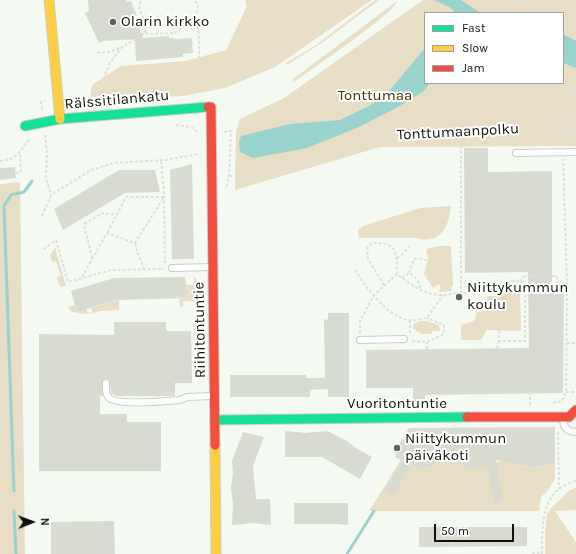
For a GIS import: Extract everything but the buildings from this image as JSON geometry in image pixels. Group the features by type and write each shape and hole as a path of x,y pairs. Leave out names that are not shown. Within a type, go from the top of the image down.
{"street":[{"path":"49,0 60,119"},
{"name":"Rälssitilankatu","path":"25,126 60,119 211,107"},
{"name":"Riihitontuntie","path":"211,107 216,554"},
{"name":"Vuoritontuntie","path":"215,420 569,417 576,410"}],"lane":[{"path":"516,153 576,152"},
{"path":"172,268 213,267"},
{"path":"360,340 407,340"},
{"path":"106,383 106,393 108,397 119,402 180,400 187,397 215,396"},
{"path":"562,417 563,424 566,428 569,431 576,432"}],"path":[{"path":"140,0 140,9 147,25 145,33"},
{"path":"195,0 198,5 196,16 199,60"},
{"path":"497,12 498,0"},
{"path":"520,0 539,12"},
{"path":"97,53 108,52 121,48 145,33 175,33 196,16"},
{"path":"564,26 576,32"},
{"path":"137,28 140,36"},
{"path":"96,96 110,63 121,48"},
{"path":"564,82 574,98 575,130"},
{"path":"174,125 191,127 199,133"},
{"path":"553,403 562,401 566,392 567,285 563,129"},
{"path":"457,130 461,147 461,293"},
{"name":"Tonttumaanpolku","path":"231,131 229,176 257,176 327,157 366,141 401,132 457,130 575,130"},
{"path":"40,136 50,134"},
{"path":"45,135 47,153 46,178 51,195"},
{"path":"0,161 9,160 20,153 30,139"},
{"path":"16,173 21,172 20,153"},
{"path":"42,216 51,195 91,170 114,163 161,160 200,154"},
{"path":"44,249 56,240 68,282 111,270 165,268 164,197 161,160"},
{"path":"81,278 126,197 164,197"},
{"path":"144,269 136,251 135,243 164,197"},
{"path":"92,260 84,224 103,214 117,215"},
{"path":"107,233 135,243"},
{"path":"360,340 360,321 374,295 396,274 396,251 380,242 372,242 367,248 368,259 384,285"},
{"path":"397,258 403,254 409,246"},
{"path":"402,278 409,273 414,259 417,258 427,260"},
{"path":"355,270 364,285 397,317 410,320 427,318 444,325 444,334 427,342 407,340"},
{"path":"409,273 414,275 418,280 421,290"},
{"path":"396,274 421,290 443,295 477,293 485,291 501,283 511,281 523,283 528,293"},
{"path":"521,282 526,276 557,276 557,286"},
{"path":"533,285 567,285"},
{"path":"499,341 525,341 525,286"},
{"path":"427,318 443,295"},
{"path":"496,348 499,341 499,330"},
{"path":"427,342 427,349"},
{"path":"567,343 576,343"},
{"path":"523,380 526,380 526,389 530,389"},
{"path":"530,384 530,418"},
{"path":"420,388 420,403"},
{"path":"566,392 576,392"},
{"path":"558,428 559,488"},
{"path":"532,554 542,553 545,510 551,499 559,488 576,481"}],"green space":[{"path":"245,0 372,0 275,67 225,88 183,96 134,98 107,94 90,98 92,85 121,66 186,61 226,50 247,6"},
{"path":"375,0 379,0 323,42 287,65 286,63 316,45"},
{"name":"Tonttumaa","path":"423,0 576,1 576,146 380,147 235,190 236,131 240,119 284,98"},
{"path":"397,1 392,8 367,29 294,82 293,79"},
{"path":"103,97 119,98 128,102 93,104 94,101"},
{"path":"20,182 25,554 0,554 0,184"},
{"path":"451,206 448,221 442,232 431,239 359,238 358,230 363,226 420,208"},
{"path":"438,246 451,246 452,291 439,292 439,284 433,288 424,274 428,258 426,249"},
{"path":"55,248 66,286 60,287 57,277 61,276 56,261 52,262 50,255"},
{"path":"194,277 196,278 197,306 195,307 195,301 183,301 183,307 180,307 179,299 188,298 186,285 194,285"},
{"path":"501,287 520,287 521,331 487,330 481,340 461,340 461,325 474,321 477,312 487,310 487,296 501,296"},
{"path":"119,300 119,310 100,311 87,314 72,312 68,307 75,305 77,312 86,309 88,313 92,312 91,308"},
{"path":"427,321 439,325 440,331 433,331 431,334 421,334 420,332 417,332 413,329 413,326 415,323"},
{"path":"401,460 418,469 447,461 474,467 502,461 533,468 555,464 555,478 549,489 541,497 539,511 369,511"},
{"path":"576,488 576,510 555,511 576,542 576,554 545,554 547,514 551,508 570,490"}],"water":[{"path":"434,0 461,0 479,12 454,12 451,8"},
{"path":"564,35 576,41 576,68 564,63"},
{"path":"424,49 424,84 429,84 424,91 396,108 359,127 307,148 253,158 240,152 239,142 241,136 290,124 340,120 369,106 390,90"}],"waterway":[{"path":"14,491 4,206 11,195 24,192 32,181"},
{"path":"14,511 16,554"},
{"path":"347,554 374,511"}],"traffic: fast":[{"path":"25,126 60,119 208,107"},
{"path":"215,420 467,417"}],"traffic: slow":[{"path":"49,0 60,119"},
{"path":"215,445 216,554"}],"traffic: jam":[{"path":"208,107 211,107 215,445"},
{"path":"467,417 569,417 576,410"}],"place":[{"name":"Olarin kirkko","path":"113,22"},
{"name":"Niittykummun koulu","path":"459,297"},
{"name":"Niittykummun päiväkoti","path":"397,448"}]}
